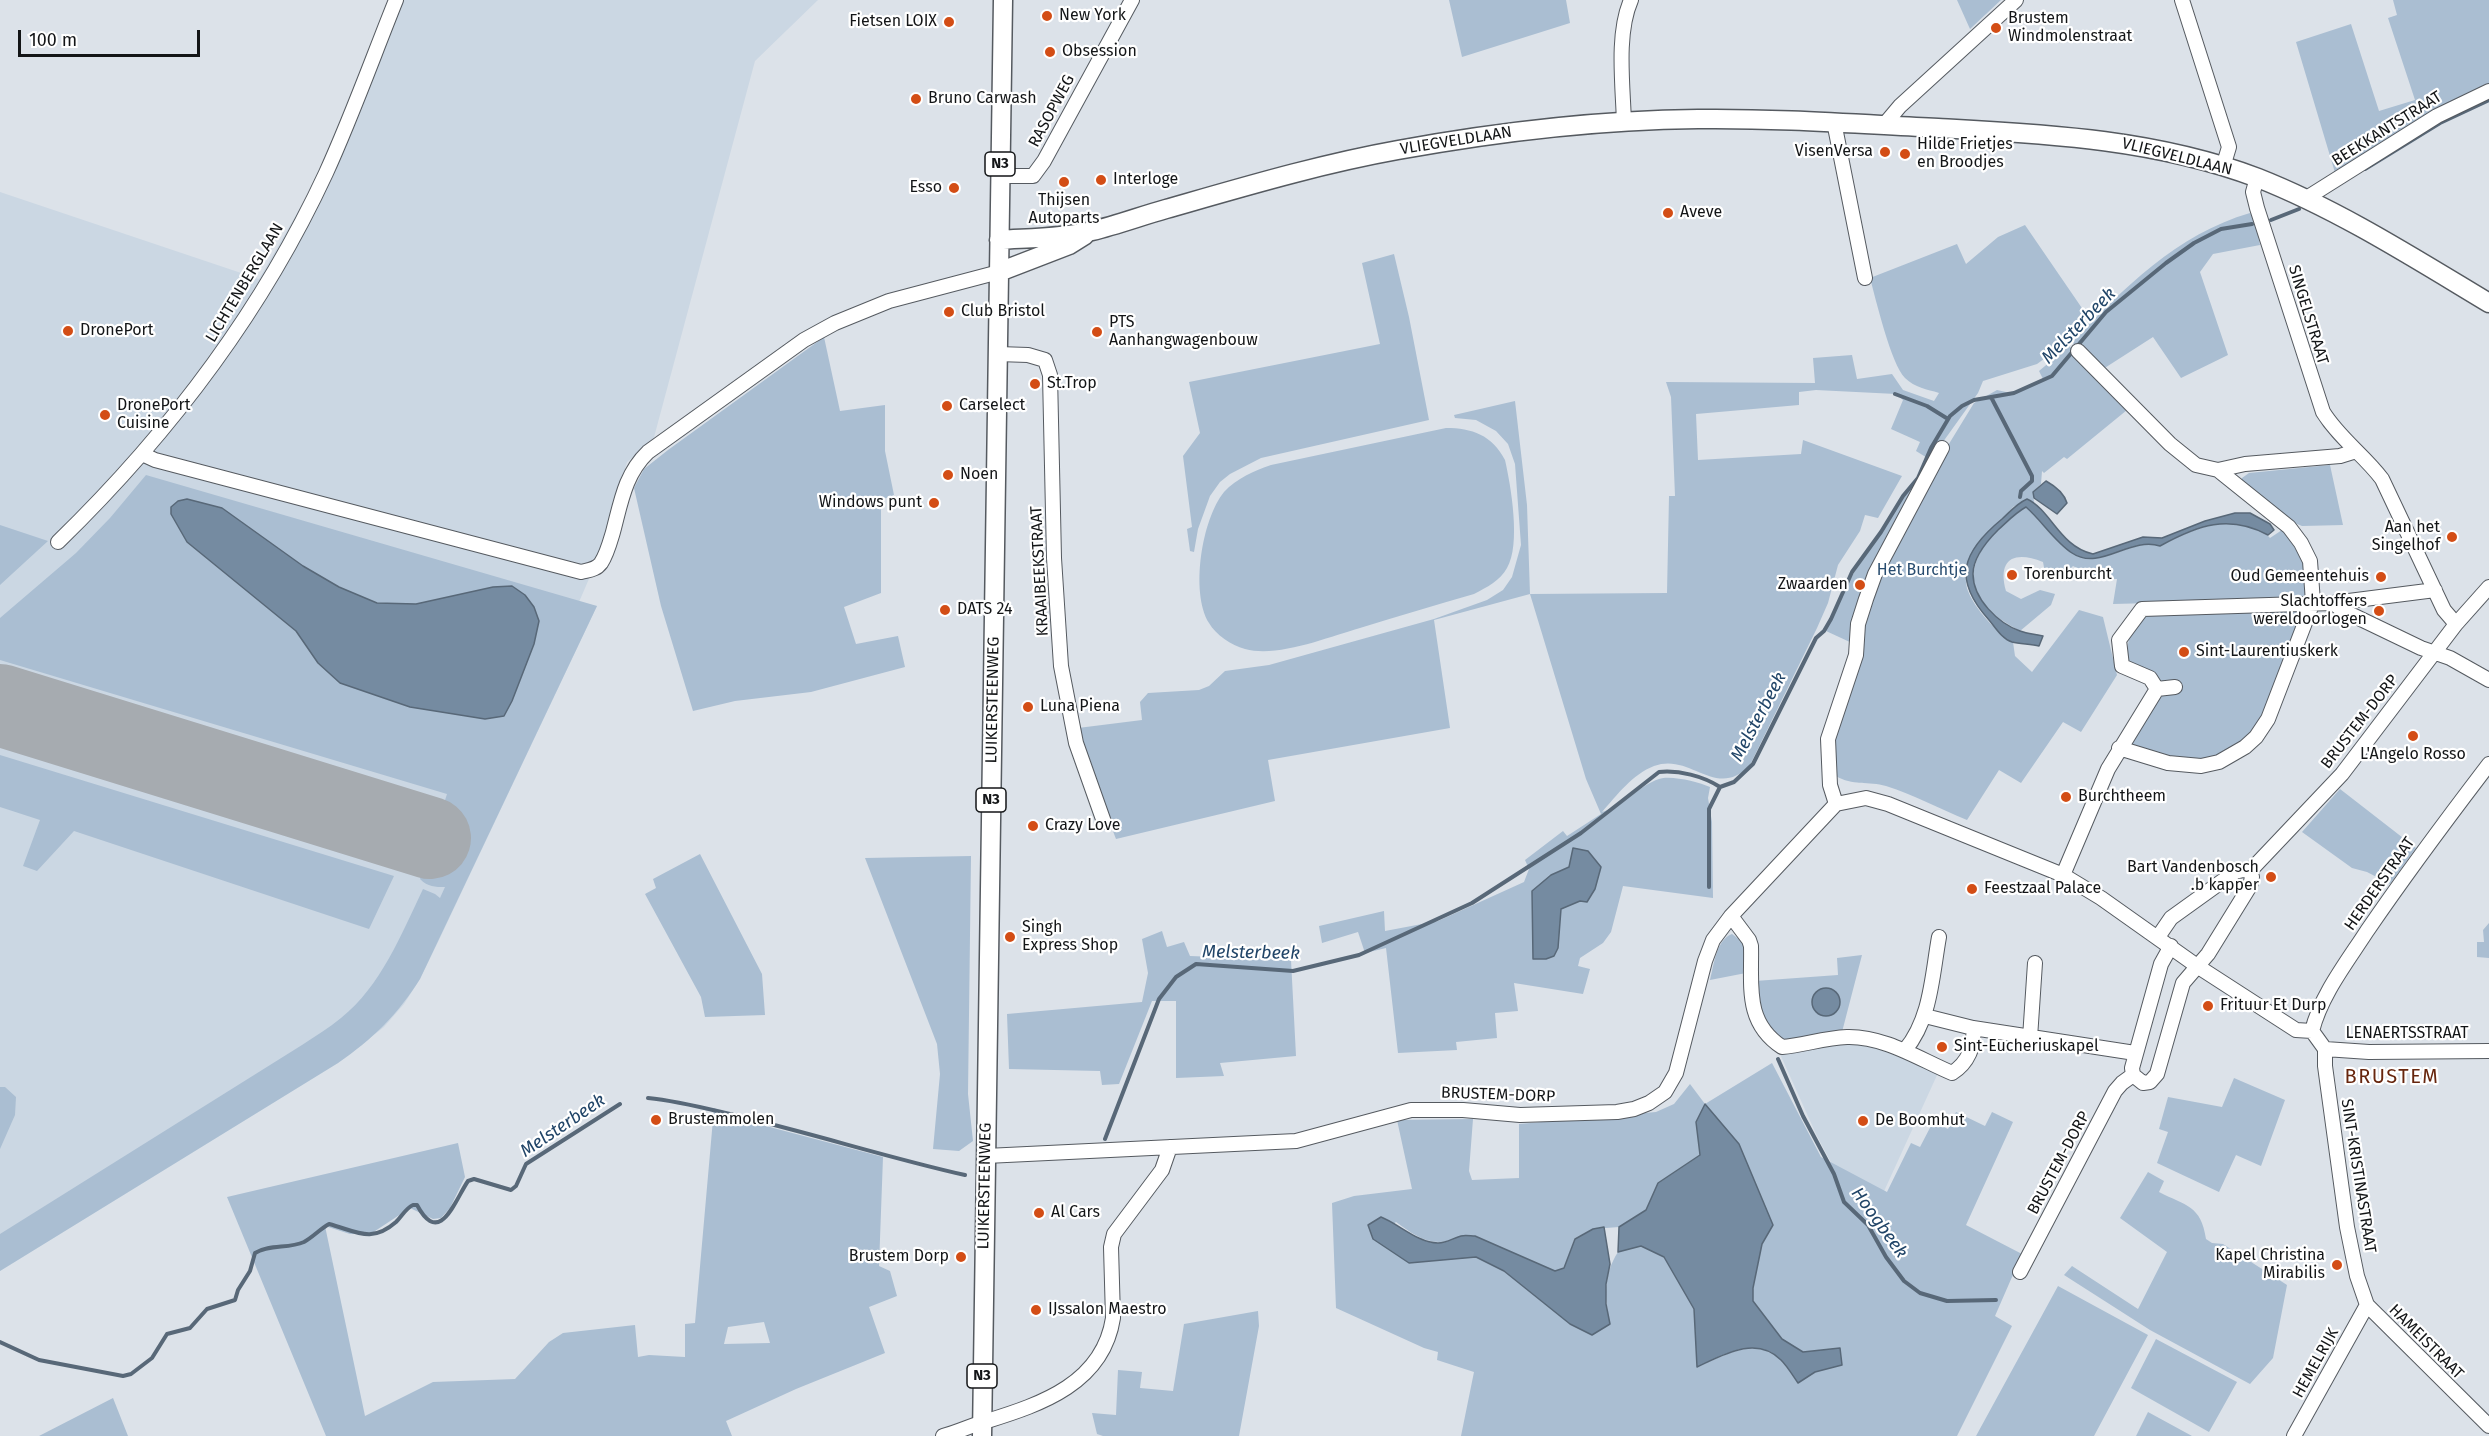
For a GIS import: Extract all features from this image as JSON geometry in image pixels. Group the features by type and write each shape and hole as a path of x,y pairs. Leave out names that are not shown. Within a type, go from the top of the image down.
{"main road":[{"name":"LUIKERSTEENWEG","path":"982,1429 1003,0"},
{"name":"VLIEGVELDLAAN","path":"999,240 1089,232 1278,177 1398,150 1539,129 1716,119 1834,122 2103,140 2167,152 2223,167 2257,178 2305,199 2369,232 2489,303"},
{"name":"VLIEGVELDLAAN","path":"999,272 1069,245 1089,232"}],"street":[{"name":"LICHTENBERGLAAN","path":"58,542 95,506 142,454 218,358 287,248 326,172 396,0"},
{"name":"RASOPWEG","path":"1000,176 1033,176 1044,161 1132,0"},
{"path":"1884,125 1900,106 2016,0"},
{"path":"2182,0 2229,147 2223,167"},
{"path":"1624,123 1625,4"},
{"name":"BEEKKANTSTRAAT","path":"2305,199 2437,116 2489,91"},
{"path":"1834,122 1865,278"},
{"name":"SINGELSTRAAT","path":"2257,178 2253,192 2257,208 2318,398 2333,427 2382,479 2444,610 2456,624"},
{"path":"142,454 155,460 580,572 595,569 601,563 608,548 627,480 635,464 648,452 804,340 851,315 917,293 999,272"},
{"path":"2078,351 2170,444 2196,465 2218,470 2245,464 2340,456 2356,451"},
{"name":"KRAAIBEEKSTRAAT","path":"998,354 1028,355 1045,360 1050,375 1054,558 1061,666 1076,743 1104,822"},
{"path":"1942,448 1875,574 1858,624 1856,655 1828,739 1830,785 1836,804 1866,798 1878,800 2063,875 2158,936 2197,966 2296,1030 2312,1031 2325,1049"},
{"path":"2119,748 2168,763 2201,766 2219,762 2245,747 2256,737 2268,719 2313,602 2310,561 2301,543 2289,527 2218,470"},
{"name":"BRUSTEM-DORP","path":"2020,1272 2115,1091 2133,1075 2143,1083 2150,1082 2155,1077 2182,983 2208,954 2250,886 2250,871 2342,774 2456,624 2489,587"},
{"path":"2157,688 2150,678 2122,666 2119,640 2142,609 2333,603 2435,590"},
{"path":"2333,603 2434,654 2450,658 2489,680"},
{"path":"2157,688 2175,687"},
{"path":"2063,875 2119,748 2157,688"},
{"name":"HERDERSTRAAT","path":"2312,1031 2315,1019 2342,968 2412,865 2489,764"},
{"name":"BRUSTEM-DORP","path":"986,1156 1296,1141 1411,1110 1463,1110 1520,1115 1569,1114 1617,1112 1649,1103 1665,1092 1676,1073 1705,961 1713,940 1731,916 1836,804"},
{"name":"BRUSTEM-DORP","path":"2158,936 2171,918 2235,872 2250,871"},
{"path":"1731,916 1751,946 1753,1012 1758,1022 1782,1047 1850,1037 1905,1050 1952,1073 1959,1069 1972,1048 1973,1028"},
{"path":"1905,1050 1916,1036 1925,1016 1939,937"},
{"path":"2133,1075 2135,1053 2161,964 2171,946"},
{"path":"2030,1038 2035,963"},
{"path":"1925,1016 1973,1028 2135,1053"},
{"name":"LENAERTSSTRAAT","path":"2325,1049 2369,1052 2489,1051"},
{"name":"SINT-KRISTINASTRAAT","path":"2325,1049 2325,1066 2347,1227 2357,1276 2367,1305"},
{"path":"943,1436 982,1429 1020,1410 1058,1395 1079,1378 1102,1349 1112,1329 1114,1234 1162,1170 1170,1147"},
{"name":"HAMEISTRAAT","path":"2367,1305 2489,1426"},
{"name":"HEMELRIJK","path":"2294,1436 2367,1305"}],"shaded area":[{"path":"389,0 818,0 755,61 653,441 627,462 601,551 579,602 597,606 439,940 420,979 404,1004 384,1027 338,1063 0,1271 0,192 259,279 319,175"},
{"path":"2046,481 2059,490 2067,503 2057,514 2034,498 2033,492"},
{"path":"187,499 222,508 303,566 339,587 377,603 416,604 493,587 512,586 525,595 534,607 539,621 534,644 504,716 485,719 410,707 340,683 318,663 296,631 187,542 171,514 171,507 178,501"},
{"path":"2027,499 2043,511 2072,544 2093,554 2143,537 2162,538 2205,521 2235,513 2250,513 2270,524 2274,530 2268,535 2240,525 2214,525 2187,532 2160,546 2149,544 2138,546 2093,559 2072,553 2026,507 1985,544 1975,562 1973,574 1977,592 1988,609 2012,627 2043,636 2039,646 2012,642 2002,636 1977,605 1966,579 1967,566 1978,543 2013,508"},
{"path":"1573,848 1588,851 1601,867 1595,889 1587,902 1580,901 1561,909 1558,948 1554,956 1546,959 1533,959 1532,891 1551,875 1569,867"},
{"path":"1826,988 1836,992 1840,1002 1836,1012 1826,1016 1816,1012 1812,1002 1816,992"},
{"name":"De Boomhut","path":"1834,1044 1855,1044 1894,1052 1938,1073 1870,1222 1835,1170 1780,1054"},
{"path":"1705,1104 1739,1144 1773,1225 1762,1244 1753,1288 1753,1301 1782,1339 1803,1352 1840,1348 1842,1365 1815,1372 1798,1383 1781,1360 1761,1349 1750,1348 1728,1353 1697,1367 1694,1309 1664,1257 1641,1246 1618,1252 1619,1227 1646,1210 1658,1183 1700,1155 1696,1122"},
{"path":"1381,1217 1416,1237 1431,1242 1441,1243 1461,1236 1475,1236 1555,1271 1564,1268 1575,1239 1593,1229 1604,1227 1610,1264 1606,1284 1606,1304 1610,1324 1592,1335 1570,1324 1504,1271 1476,1257 1409,1263 1373,1239 1368,1225"}],"green space":[{"path":"1449,0 1566,0 1570,23 1462,57"},
{"path":"1957,0 2001,0 1970,29"},
{"path":"2393,0 2489,0 2489,86 2336,176 2296,42 2351,24 2379,111 2415,100 2388,18 2397,15"},
{"path":"2250,213 2254,216 2260,245 2213,254 2200,272 2228,355 2181,378 2153,337 2100,371 2072,342 2131,283 2175,249 2223,222"},
{"path":"2025,225 2086,314 2048,356 2037,364 1983,381 1978,393 1930,460 1852,643 1826,631 1849,580 1929,459 1916,451 1920,442 1891,429 1903,400 1896,394 1816,390 1799,392 1799,405 1696,414 1698,460 1801,454 1803,440 1902,476 1878,518 1865,515 1860,531 1838,565 1828,603 1817,628 1750,765 1738,775 1726,778 1714,777 1680,765 1667,763 1654,766 1632,780 1602,812 1659,779 1677,778 1710,787 1708,798 1712,822 1713,898 1623,886 1611,932 1603,943 1580,958 1578,966 1590,969 1583,994 1514,983 1518,1011 1495,1013 1497,1038 1456,1042 1457,1050 1398,1053 1386,948 1365,953 1358,932 1322,943 1319,926 1384,911 1385,931 1438,921 1524,882 1529,869 1525,860 1563,831 1567,836 1601,814 1586,779 1530,594 1667,593 1669,496 1675,496 1671,397 1666,382 1815,383 1813,358 1852,355 1857,379 1892,374 1903,390 1934,401 1939,393 1913,384 1905,378 1894,360 1870,278 1957,244 1966,264 1998,237","holes":["1569,867 1601,867 1592,895 1561,909 1558,948 1554,956 1546,959"]},
{"path":"1394,254 1429,420 1261,458 1230,474 1220,482 1210,496 1198,529 1194,552 1190,551 1187,529 1192,527 1183,456 1200,433 1189,382 1380,344 1362,263"},
{"path":"824,337 840,411 885,405 885,451 894,495 881,500 881,593 844,607 856,644 898,636 905,667 811,692 735,701 693,711 661,606 634,488 644,469"},
{"name":"Het Burchtje","path":"2069,346 2127,410 2067,459 2064,457 2044,473 2042,471 2041,484 2033,492 2034,503 2027,500 2013,507 1965,566 1966,585 1971,598 1987,620 2013,642 2015,656 2032,672 2079,610 2103,617 2117,675 2081,732 2063,722 2021,783 1999,770 1967,820 1886,786 1848,781 1836,776 1833,744 1865,620 1880,575 1944,452 1974,403 1997,390 2015,394 2043,379 2039,371"},
{"path":"1515,401 1527,505 1530,594 1434,620 1450,728 1268,760 1275,801 1116,839 1088,767 1078,728 1142,720 1140,702 1148,693 1199,690 1209,686 1225,671 1269,665 1434,619 1487,600 1503,590 1512,577 1521,545 1515,464 1508,444 1496,431 1476,420 1455,418 1454,415"},
{"path":"1446,428 1464,429 1480,435 1494,444 1505,460 1514,515 1514,531 1511,558 1504,573 1497,580 1474,594 1287,649 1258,651 1245,649 1234,645 1216,632 1203,610 1200,593 1201,556 1216,504 1229,487 1246,476 1271,465"},
{"path":"2330,465 2343,525 2302,526 2290,521 2241,482 2242,478 2249,473"},
{"path":"146,475 597,606 420,979 394,1015 374,1035 338,1063 0,1271 0,1234 302,1045 341,1018 368,991 379,975 398,942 423,889 440,898 445,887 432,886 420,879 447,794 0,660 0,618 76,553 110,518"},
{"path":"2027,507 2062,545 2074,554 2085,558 2106,556 2149,544 2160,546 2185,534 2216,524 2246,524 2259,529 2270,538 2282,530 2305,562 2307,599 2113,604 2117,579 2099,579 2073,566 2062,577 2046,578 2043,562 2033,558 2016,557 2010,560 2004,571 2006,591 2021,599 2040,590 2055,594 2051,605 2020,631 1998,618 1980,600 1974,587 1974,573 1977,559 1993,534 2015,514"},
{"path":"0,525 48,541 0,585"},
{"path":"2303,608 2265,712 2252,735 2224,754 2192,762 2125,746 2164,682 2125,661 2130,633 2138,614"},
{"path":"0,755 394,876 369,929 74,831 37,871 23,866 40,820 0,807"},
{"path":"2340,789 2416,848 2390,884 2367,872 2352,868 2302,832"},
{"path":"700,854 762,974 765,1015 705,1017 701,997 645,894 656,888 653,879"},
{"path":"971,856 968,1094 973,1141 959,1151 933,1149 940,1074 937,1044 865,858"},
{"path":"2489,923 2489,958 2477,957 2477,942 2484,942 2483,930"},
{"path":"1162,931 1167,947 1184,942 1190,956 1291,960 1296,1056 1220,1063 1224,1076 1176,1078 1176,1001 1152,1001 1119,1084 1102,1085 1100,1071 1009,1069 1007,1014 1142,1002 1148,973 1142,939"},
{"path":"1732,934 1744,943 1746,973 1710,980 1719,947"},
{"path":"1862,955 1842,1032 1787,1043 1778,1038 1762,1019 1755,981 1838,975 1837,958"},
{"path":"1772,1063 1821,1157 1887,1192 1911,1143 1920,1147 1933,1122 1948,1129 1956,1112 1985,1126 1992,1112 2013,1122 1966,1225 2022,1254 1995,1316 2012,1326 1957,1436 1461,1436 1474,1372 1437,1360 1438,1352 1424,1348 1336,1308 1332,1203 1354,1196 1412,1189 1397,1120 1473,1119 1469,1171 1472,1180 1519,1178 1519,1124 1656,1112 1674,1104 1690,1084 1705,1104","holes":["1696,1122 1722,1126 1739,1144 1762,1244 1753,1288 1753,1301 1782,1339 1803,1352 1840,1348 1798,1383 1781,1360 1761,1349 1751,1348 1729,1353 1697,1367 1694,1309 1664,1257 1641,1246 1618,1252 1613,1261 1606,1287 1610,1324 1570,1324 1504,1271 1476,1257 1427,1261 1373,1239 1396,1222 1420,1237 1434,1242 1475,1236 1555,1271 1564,1268 1575,1238 1593,1229 1619,1227 1646,1210 1658,1183 1700,1155"]},
{"path":"2234,1078 2285,1100 2261,1166 2236,1155 2219,1192 2157,1163 2168,1132 2159,1129 2168,1097 2222,1107"},
{"path":"0,1087 5,1087 16,1097 15,1115 0,1149"},
{"path":"714,1108 732,1117 883,1157 879,1266 890,1271 897,1296 869,1307 885,1353 796,1389 726,1421 732,1436 326,1436 227,1197 458,1143 465,1177 450,1208 441,1218 433,1219 410,1208 372,1233 350,1234 325,1226 365,1416 433,1382 515,1379 549,1342 563,1333 635,1325 638,1357 649,1355 685,1357 685,1324 695,1323","holes":["764,1322 770,1343 724,1344 728,1327"]},
{"path":"2148,1172 2164,1181 2159,1192 2184,1204 2196,1213 2204,1228 2206,1239 2212,1243 2223,1244 2287,1285 2273,1358 2250,1384 2150,1330 2064,1275 2072,1266 2138,1309 2167,1252 2120,1218"},
{"path":"2058,1286 2148,1335 2094,1436 1976,1436"},
{"path":"1258,1311 1259,1326 1239,1436 1103,1436 1097,1434 1092,1413 1116,1415 1118,1370 1142,1372 1140,1388 1173,1391 1184,1324"},
{"path":"2156,1339 2237,1382 2209,1432 2131,1388"},
{"path":"113,1398 128,1436 39,1436"},
{"path":"2148,1412 2192,1436 2136,1436"}],"waterway":[{"name":"Melsterbeek","path":"2365,169 2440,123 2489,100"},
{"name":"Melsterbeek","path":"2271,220 2299,209"},
{"name":"Melsterbeek","path":"1720,787 1734,782 1753,764 1816,638 1824,631 1831,619 1852,572 1903,496 1918,478 1931,448 1950,416 1974,400 2014,393 2052,376 2106,312 2166,263 2194,243 2221,229 2252,224"},
{"path":"1895,394 1927,406 1948,419"},
{"path":"1991,397 2032,476 2032,481 2021,491 2020,497"},
{"name":"Melsterbeek","path":"1105,1139 1159,999 1176,977 1196,964 1293,971 1359,955 1472,903 1581,833 1659,772 1691,775 1720,787"},
{"name":"Hoogbeek","path":"1709,887 1709,809 1720,787"},
{"name":"Hoogbeek","path":"1778,1059 1803,1116 1834,1174 1844,1202 1868,1225 1886,1257 1904,1281 1920,1293 1947,1301 1996,1300"},
{"name":"Melsterbeek","path":"648,1098 738,1116 965,1175"},
{"name":"Melsterbeek","path":"0,1342 39,1360 123,1376 131,1374 152,1358 167,1334 190,1328 207,1309 235,1300 238,1290 250,1271 255,1253 267,1248 304,1242 329,1224 363,1234 379,1233 396,1222 413,1205 417,1205 425,1217 433,1222 440,1221 452,1208 468,1181 474,1179 511,1190 516,1186 526,1164 620,1104"}],"runway":[{"path":"0,705 430,838"}],"place":[{"name":"New York","path":"1047,16"},
{"name":"Fietsen LOIX","path":"949,22"},
{"name":"Brustem Windmolenstraat","path":"1996,28"},
{"name":"Obsession","path":"1050,52"},
{"name":"Bruno Carwash","path":"916,99"},
{"name":"VisenVersa","path":"1885,152"},
{"name":"Hilde Frietjes en Broodjes","path":"1905,154"},
{"name":"Interloge","path":"1101,180"},
{"name":"Thijsen Autoparts","path":"1064,182"},
{"name":"Esso","path":"954,188"},
{"name":"Aveve","path":"1668,213"},
{"name":"Club Bristol","path":"949,312"},
{"name":"DronePort","path":"68,331"},
{"name":"PTS Aanhangwagenbouw","path":"1097,332"},
{"name":"St.Trop","path":"1035,384"},
{"name":"Carselect","path":"947,406"},
{"name":"DronePort Cuisine","path":"105,415"},
{"name":"Noen","path":"948,475"},
{"name":"Windows punt","path":"934,503"},
{"name":"Aan het Singelhof","path":"2452,537"},
{"name":"Torenburcht","path":"2012,575"},
{"name":"Oud Gemeentehuis","path":"2381,577"},
{"name":"Zwaarden","path":"1860,585"},
{"name":"DATS 24","path":"945,610"},
{"name":"Slachtoffers wereldoorlogen","path":"2379,611"},
{"name":"Sint-Laurentiuskerk","path":"2184,652"},
{"name":"Luna Piena","path":"1028,707"},
{"name":"L'Angelo Rosso","path":"2413,736"},
{"name":"Burchtheem","path":"2066,797"},
{"name":"Crazy Love","path":"1033,826"},
{"name":"Bart Vandenbosch .b kapper","path":"2271,877"},
{"name":"Feestzaal Palace","path":"1972,889"},
{"name":"Singh Express Shop","path":"1010,937"},
{"name":"Frituur Et Durp","path":"2208,1006"},
{"name":"Sint-Eucheriuskapel","path":"1942,1047"},
{"name":"Brustemmolen","path":"656,1120"},
{"name":"De Boomhut","path":"1863,1121"},
{"name":"Al Cars","path":"1039,1213"},
{"name":"Brustem Dorp","path":"961,1257"},
{"name":"Kapel Christina Mirabilis","path":"2337,1265"},
{"name":"IJssalon Maestro","path":"1036,1310"}],"district":[{"name":"BRUSTEM","path":"2392,1077"}]}
